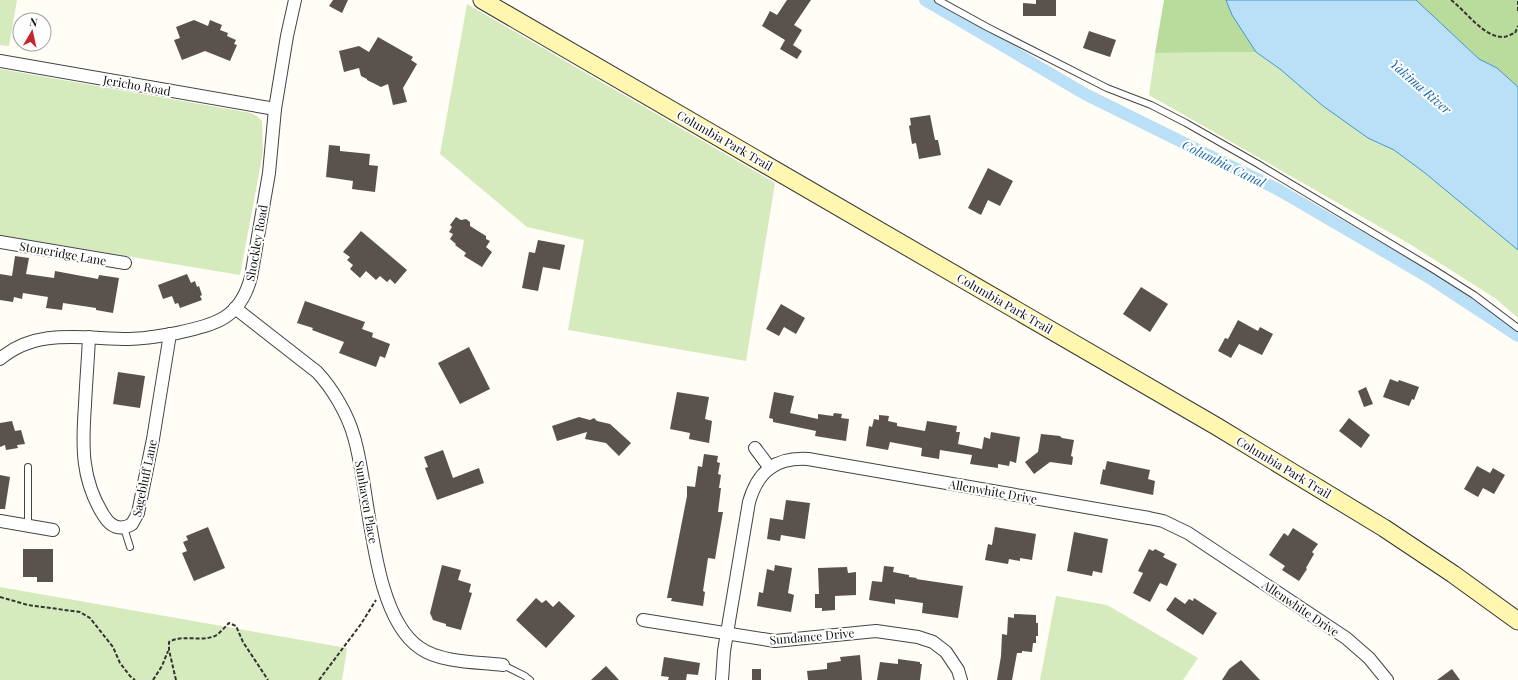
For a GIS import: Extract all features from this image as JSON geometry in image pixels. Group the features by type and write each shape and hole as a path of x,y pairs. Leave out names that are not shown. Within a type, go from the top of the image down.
{"main road":[{"name":"Columbia Park Trail","path":"482,0 1216,426 1384,528 1453,574 1518,621"}],"street":[{"name":"Shockley Road","path":"0,359 16,348 29,342 41,339 67,336 144,339 205,327 219,322 227,317 235,308 248,290 251,276 268,173 275,109 288,29 295,0"},
{"name":"Jericho Road","path":"0,61 275,109"},
{"name":"Stoneridge Lane","path":"0,242 125,264"},
{"name":"Sunhaven Place","path":"235,308 317,372 326,381 335,396 355,438 374,544 384,588 392,610 401,626 420,648 441,657 503,666"},
{"name":"Sagebluff Lane","path":"89,337 83,430 85,467 92,494 101,512 111,525 116,528 124,528 132,524 138,513 153,439 170,334"},
{"path":"755,448 770,468"},
{"name":"Allenwhite Drive","path":"722,680 724,650 749,502 755,485 770,468 788,459 808,459 1163,521 1188,533 1346,638 1369,658 1387,680"},
{"path":"0,522 53,530"},
{"name":"Sundance Drive","path":"643,620 775,641 869,631 927,640 956,655 961,680"}],"lane":[{"path":"938,0 987,27 1107,88 1151,105 1186,123 1258,164 1433,269 1474,295 1518,328"},
{"path":"28,467 28,526"},
{"path":"124,528 130,547"},
{"path":"503,666 525,676 530,680"}],"path":[{"path":"1451,0 1492,35 1504,37 1515,33 1518,26"},
{"path":"1518,1 1518,10"},
{"path":"319,680 361,624 384,588"},
{"path":"0,597 28,605 80,612 90,618 113,647 120,663 135,680"},
{"path":"176,680 169,650 169,642 176,638 215,636 229,623 236,626 243,642 268,680"},
{"path":"153,680 162,666 169,650"}],"green space":[{"path":"0,0 17,0 15,12 12,12 12,29 9,46 0,45"},
{"path":"1164,0 1226,0 1232,15 1256,52 1155,53"},
{"path":"1416,0 1518,0 1518,87 1497,68 1479,59"},
{"path":"467,4 775,183 746,361 568,330 584,240 527,227 440,154"},
{"path":"1256,52 1280,69 1323,106 1368,138 1394,150 1425,173 1518,250 1518,318 1495,298 1408,243 1149,95 1155,53"},
{"path":"0,69 251,113 257,116 262,121 263,152 240,275 0,235"},
{"path":"0,587 347,648 342,680 0,680"},
{"path":"1056,596 1107,605 1198,658 1183,680 1040,680"}],"water":[{"name":"Yakima River","path":"1226,0 1416,0 1479,59 1497,68 1518,87 1518,250 1425,173 1394,150 1368,138 1323,106 1280,69 1256,52 1232,15"}],"building":[{"path":"333,0 348,0 342,13 329,6"},
{"path":"787,0 811,0 794,25 802,30 793,45 802,51 797,59 780,49 785,40 762,26 770,11 777,15"},
{"path":"1036,0 1056,0 1056,16 1023,16 1023,3 1036,4"},
{"path":"194,20 208,26 210,20 222,25 220,30 228,33 227,36 236,40 234,44 237,45 230,61 205,51 182,60 174,40 180,38 176,27"},
{"path":"1089,31 1116,40 1110,57 1083,48"},
{"path":"378,37 413,57 411,60 417,64 403,88 407,102 393,105 388,84 381,87 367,80 361,76 359,68 344,72 339,51 359,46 369,52"},
{"path":"930,115 935,140 938,140 941,155 919,159 916,143 912,144 909,126 911,125 910,118"},
{"path":"329,145 340,146 340,151 370,154 369,165 378,166 375,192 352,189 353,181 326,177"},
{"path":"988,168 1013,181 1000,206 988,200 981,215 968,208"},
{"path":"456,217 461,220 466,219 470,222 470,226 486,236 486,239 490,241 486,247 492,252 482,267 464,256 466,253 455,245 456,244 450,239 453,234 449,232 452,227 450,225"},
{"path":"361,231 407,270 395,284 390,279 387,282 380,276 376,280 366,271 360,278 350,269 353,265 347,260 350,257 343,252"},
{"path":"538,240 565,245 560,270 543,267 538,291 522,288 529,252 535,253"},
{"path":"15,256 29,258 26,274 54,278 55,271 98,279 99,275 119,278 113,313 96,310 96,308 63,303 62,310 46,308 48,297 23,293 22,299 14,297 13,302 0,300 0,274 12,276"},
{"path":"187,274 191,283 195,281 197,287 199,286 202,300 180,308 178,303 175,304 172,296 163,299 158,285"},
{"path":"1141,287 1168,304 1150,332 1123,314"},
{"path":"305,301 365,322 362,329 373,333 372,337 390,344 385,358 380,356 376,367 339,353 344,342 312,330 313,328 297,323"},
{"path":"781,304 805,318 796,334 784,327 779,336 766,329"},
{"path":"1238,320 1258,331 1260,327 1273,334 1262,355 1239,344 1231,358 1218,351 1225,338 1228,339"},
{"path":"469,347 490,389 460,404 438,363"},
{"path":"118,372 145,376 140,408 113,404"},
{"path":"1390,379 1398,382 1399,380 1419,387 1414,400 1412,399 1409,406 1383,397"},
{"path":"1366,387 1373,404 1364,407 1358,391"},
{"path":"677,392 709,397 705,419 712,421 709,443 689,439 690,433 670,429"},
{"path":"774,392 794,396 790,413 818,419 818,414 833,416 834,413 842,414 841,418 849,419 846,441 815,436 816,431 773,422 773,419 769,418"},
{"path":"879,415 889,416 888,421 897,423 897,426 925,431 927,421 957,426 956,432 960,432 958,444 982,449 984,437 990,439 991,432 1020,437 1016,463 1010,461 1009,466 998,464 998,468 970,464 972,455 940,450 939,459 921,456 922,448 890,442 888,450 866,446 869,426 872,427 874,419 879,420"},
{"path":"579,417 590,420 594,418 597,421 610,424 631,443 619,456 606,443 585,439 587,432 557,441 552,426"},
{"path":"1349,418 1370,435 1361,448 1339,431"},
{"path":"12,421 15,431 21,430 25,444 17,445 18,448 6,450 5,445 0,447 0,423"},
{"path":"1041,434 1060,436 1062,438 1074,440 1071,456 1073,457 1072,465 1050,462 1034,474 1025,462 1038,452"},
{"path":"443,450 453,478 479,468 484,483 437,500 425,468 428,467 424,457"},
{"path":"704,454 718,456 717,462 720,463 718,474 721,475 719,488 721,488 718,512 723,512 715,559 708,558 703,591 705,592 703,606 671,601 672,598 667,598 687,496 687,486 695,487 698,466 702,467"},
{"path":"1107,461 1150,470 1148,479 1155,481 1153,495 1100,484 1103,469 1105,470"},
{"path":"1477,466 1490,473 1493,468 1505,475 1494,494 1483,488 1478,497 1464,489"},
{"path":"0,475 10,477 5,509 0,509"},
{"path":"786,500 810,503 805,539 781,535 780,541 767,539 770,518 783,520"},
{"path":"208,527 225,568 194,581 182,553 187,551 183,542 188,540 186,536"},
{"path":"995,527 1036,534 1032,560 1020,558 1020,561 1009,559 1008,564 985,560 988,544 992,545"},
{"path":"1293,528 1318,544 1312,552 1314,554 1299,581 1282,570 1285,566 1269,555 1284,533 1288,536"},
{"path":"1074,532 1108,539 1102,573 1093,571 1092,576 1067,571"},
{"path":"23,549 53,549 53,582 37,582 37,577 23,577"},
{"path":"1149,549 1153,551 1155,549 1165,554 1163,557 1177,564 1167,586 1160,583 1150,602 1133,593 1143,573 1138,571"},
{"path":"442,565 461,570 458,580 471,584 469,592 472,593 461,630 446,626 446,624 433,620 430,613"},
{"path":"775,565 792,568 788,593 794,595 791,612 757,606 759,592 763,593 767,569 774,571"},
{"path":"884,566 894,567 893,572 909,575 909,577 917,578 916,579 963,586 958,618 922,613 923,603 895,599 895,604 869,600 872,581 882,582"},
{"path":"847,567 848,573 856,572 856,595 835,596 835,610 822,611 822,608 815,608 815,594 819,594 818,568"},
{"path":"1175,597 1185,604 1189,599 1193,601 1194,598 1217,613 1203,635 1166,610"},
{"path":"536,598 542,603 546,600 553,607 559,601 575,616 546,648 516,620"},
{"path":"1014,614 1036,615 1036,623 1038,623 1038,636 1036,636 1036,643 1033,643 1032,652 1022,651 1022,653 1017,653 1012,680 997,680 1001,656 1002,634 1007,635 1008,617 1014,618"},
{"path":"860,655 862,680 808,680 807,671 827,669 827,663 841,661 840,657"},
{"path":"664,657 700,663 698,675 687,674 686,680 668,680 669,677 661,676"},
{"path":"898,659 920,662 920,664 922,664 920,680 877,680 880,662 898,664"},
{"path":"1241,660 1260,680 1222,680 1229,669"},
{"path":"606,666 619,680 591,680"},
{"path":"752,669 761,669 761,680 752,680"},
{"path":"1452,669 1460,680 1437,680"}],"waterway":[{"name":"Columbia Canal","path":"925,0 1085,94 1279,190 1428,277 1518,336"}]}
